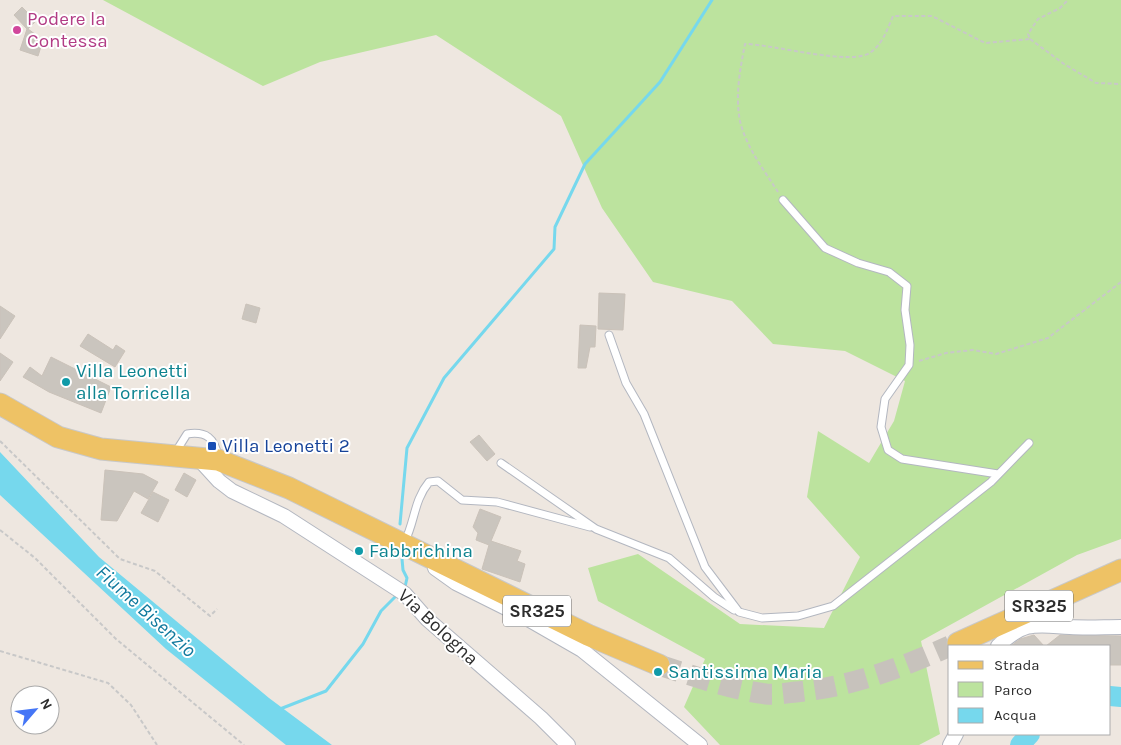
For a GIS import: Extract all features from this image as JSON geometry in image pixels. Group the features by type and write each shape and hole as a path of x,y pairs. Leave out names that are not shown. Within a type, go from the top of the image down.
{"main road":[{"name":"SR325","path":"0,404 58,438 101,449 208,459 289,488 588,635 659,665"},
{"name":"SR325","path":"958,643 1121,570"}],"street":[{"name":"Via Bologna","path":"208,459 219,481 232,491 284,516 405,594 427,619 541,718 568,745"},
{"path":"410,549 456,583 528,619 582,650 700,745"},
{"path":"999,645 1009,637 1036,624 1070,627 1121,627"}],"lane":[{"path":"783,200 825,248 858,263 889,272 907,286 905,310 910,345 909,365 885,399 881,427 888,450 902,459 998,474"},
{"path":"609,335 626,383 644,414 705,567 739,612"},
{"path":"410,549 412,526 419,494 429,482 438,482 462,500 497,502 596,529 670,558 714,597 739,612 762,618 798,616 834,606 998,474 1029,443"},
{"path":"501,463 596,529"}],"path":[{"path":"1068,0 1060,8 1038,19 1028,34 1030,39 1064,64 1096,83 1121,84"},
{"path":"783,200 754,155 740,121 738,78 745,44 761,44 850,58 869,54 883,41 893,16 932,16 985,43 1030,39"},
{"path":"909,365 946,353 973,350 996,354 1048,338 1121,282"},
{"path":"0,441 120,559 155,571 210,616 217,609"},
{"path":"0,530 35,558 116,639 244,745"},
{"path":"0,651 108,683 131,705 157,745"}],"green space":[{"path":"103,0 1121,0 1121,539 1077,555 921,641 940,734 919,745 720,745 684,707 705,659 598,601 588,568 638,554 740,624 824,628 860,557 807,497 818,431 869,463 894,421 905,381 845,351 773,344 732,301 653,282 602,208 561,116 436,35 320,62 263,86"}],"water":[{"path":"0,452 99,557 269,698 332,745 286,745 166,649 0,495"}],"building":[{"path":"22,7 36,21 28,29 43,40 38,56 20,50 27,29 14,15"},
{"path":"599,293 625,294 623,330 598,329"},
{"path":"246,304 260,308 256,323 242,319"},
{"path":"0,306 15,316 0,339"},
{"path":"580,325 596,326 595,347 590,347 586,368 578,368"},
{"path":"88,334 113,350 116,345 125,351 115,367 80,346"},
{"path":"0,353 13,362 0,381"},
{"name":"Villa Leonetti alla Torricella","path":"51,357 111,387 101,413 49,392 23,377 30,367 42,376"},
{"path":"479,435 495,454 487,461 470,442"},
{"path":"105,470 143,474 158,482 148,499 134,491 117,521 101,520"},
{"path":"184,473 196,480 187,497 175,490"},
{"path":"153,492 169,500 158,522 141,513"},
{"path":"480,509 501,517 491,541 521,551 517,561 525,564 520,582 482,569 489,545 476,540 478,533 473,527"},
{"path":"1034,635 1043,645 1012,645 1020,639"},
{"path":"1060,635 1121,636 1121,665 1111,665 1111,645 1047,645"}],"waterway":[{"path":"400,524 407,448 444,378 554,249 555,227 585,164 660,82 712,0"},
{"path":"402,559 403,570 407,578 405,587"},
{"path":"280,709 326,691 363,644 381,611 398,594"},
{"name":"Fiume Bisenzio","path":"1111,696 1121,697"},
{"name":"Fiume Bisenzio","path":"1020,745 1029,735"}],"tunnel":[{"path":"659,665 739,689 766,694 778,694 836,686 856,681 913,662 948,647"}],"place":[{"name":"Podere la Contessa","path":"17,30"},
{"name":"Villa Leonetti alla Torricella","path":"66,382"},
{"name":"Villa Leonetti 2","path":"212,446"},
{"name":"Fabbrichina","path":"359,551"},
{"name":"Santissima Maria","path":"658,672"}]}
